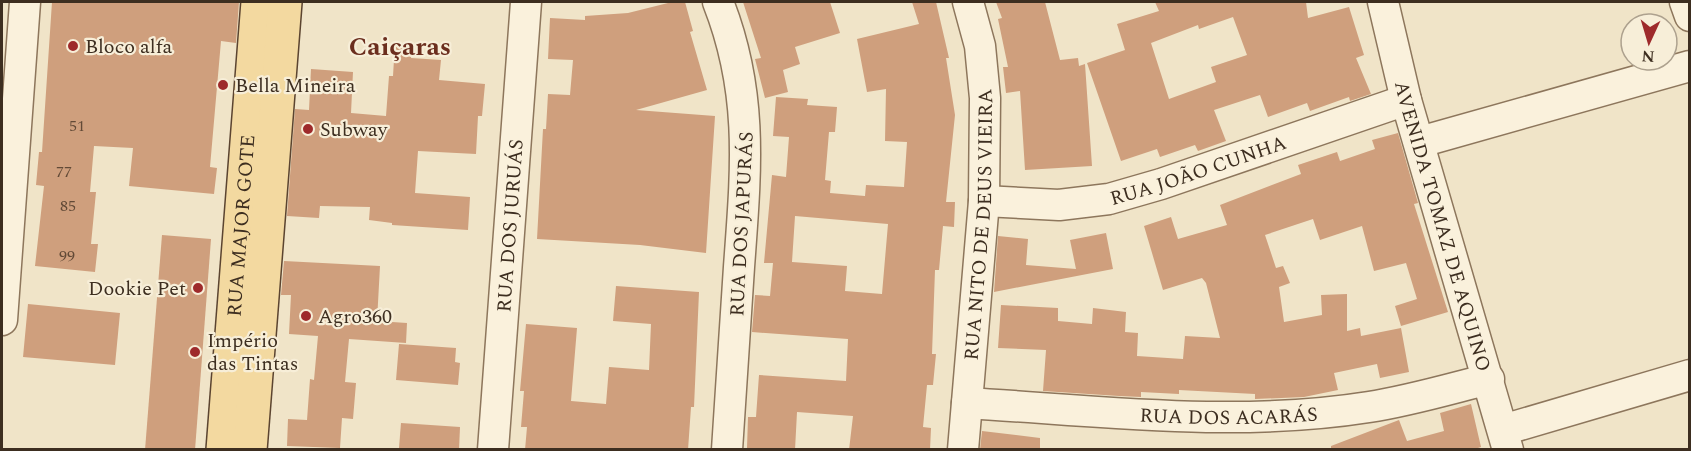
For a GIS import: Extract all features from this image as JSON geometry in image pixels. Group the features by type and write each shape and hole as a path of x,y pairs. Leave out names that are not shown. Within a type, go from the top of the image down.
{"main road":[{"name":"RUA MAJOR GOTE","path":"223,450 258,2"},
{"name":"RUA MAJOR GOTE","path":"250,450 285,2"}],"street":[{"path":"2,320 25,2"},
{"name":"RUA DOS JURUÁS","path":"493,450 526,2"},
{"name":"RUA DOS JAPURÁS","path":"718,2 740,76 746,122 744,207 727,450"},
{"name":"RUA NITO DE DEUS VIEIRA","path":"963,450 984,201 985,98 980,45 968,2"},
{"name":"AVENIDA TOMAZ DE AQUINO","path":"1383,2 1406,100 1505,440"},
{"path":"1685,2 1689,16"},
{"path":"1420,142 1689,66"},
{"name":"RUA JOÃO CUNHA","path":"984,201 1059,205 1109,199 1161,184 1406,100"},
{"path":"1505,440 1689,375"},
{"name":"RUA DOS ACARÁS","path":"967,403 1151,414 1265,416 1369,407 1489,379"}],"building":[{"path":"52,2 239,2 236,43 221,41 210,167 217,168 214,194 129,186 133,148 94,146 90,192 96,192 91,244 98,244 95,272 35,266 44,186 36,185 39,152 42,152"},
{"path":"672,2 685,2 693,31 690,32 707,90 636,110 715,116 706,253 640,245 537,239 543,129 546,129 548,94 570,95 573,60 548,59 550,18 585,20 585,16 628,13"},
{"path":"743,2 830,2 840,33 795,47 800,64 783,70 788,92 765,98 755,59 761,58"},
{"path":"912,2 936,2 949,58 946,58 955,115 946,202 955,202 954,227 943,226 939,270 935,270 932,354 936,354 933,385 927,385 923,427 931,428 930,450 849,450 853,416 797,412 795,450 747,448 748,417 756,417 759,375 846,381 848,339 752,332 755,295 770,296 773,263 764,263 772,175 786,177 789,137 773,136 776,97 808,99 807,105 837,107 835,132 829,132 825,180 831,181 830,193 865,196 866,185 904,187 907,142 885,141 886,89 867,92 857,39 919,24","holes":["795,216 888,224 882,294 845,291 847,266 792,262"]},
{"path":"996,2 1045,2 1060,60 1078,58 1079,66 1085,64 1092,166 1025,170 1020,91 1006,93 1003,67 1008,67 998,19 1002,18"},
{"path":"1155,2 1306,2 1308,18 1349,7 1364,55 1356,58 1371,94 1350,101 1349,97 1310,111 1307,103 1268,117 1260,95 1214,110 1226,141 1198,151 1195,145 1160,157 1157,149 1121,161 1087,63 1125,50 1117,24 1159,11","holes":["1233,17 1247,55 1211,67 1216,82 1169,99 1151,43 1198,25 1199,29"]},
{"path":"395,43 412,44 411,58 441,60 439,80 485,84 482,116 478,116 476,154 418,151 415,193 470,197 468,230 392,225 392,223 369,220 370,207 320,206 319,218 287,216 295,109 309,110 311,69 353,72 351,113 386,116 389,76 393,76"},
{"path":"1398,133 1418,203 1414,204 1448,312 1401,326 1395,306 1417,299 1406,263 1374,271 1362,226 1320,240 1313,219 1265,235 1276,268 1283,266 1290,283 1279,287 1284,322 1322,315 1321,295 1347,294 1347,331 1360,328 1361,336 1401,328 1409,372 1380,378 1377,364 1334,373 1338,390 1304,397 1255,399 1255,394 1179,390 1179,394 1141,392 1141,397 1119,396 1043,391 1046,350 998,348 1001,305 1058,308 1058,321 1092,324 1093,308 1126,312 1125,332 1138,333 1137,356 1183,359 1185,336 1220,338 1206,283 1202,278 1163,290 1144,226 1171,217 1178,239 1227,225 1220,205 1301,174 1298,165 1337,152 1340,161 1375,149 1372,140"},
{"path":"1106,233 1113,269 994,292 998,236 1028,239 1026,265 1076,269 1070,240"},
{"path":"162,235 211,239 195,450 145,450"},
{"path":"284,261 380,266 377,321 407,323 406,343 349,339 345,382 356,383 353,419 342,418 340,448 287,446 288,419 307,420 310,379 314,380 318,336 289,334 291,295 281,295"},
{"path":"616,286 699,292 694,407 691,407 688,450 525,450 527,427 521,427 524,391 520,391 526,324 577,328 571,401 606,404 609,367 649,370 651,324 613,321"},
{"path":"28,304 120,313 115,365 23,357"},
{"path":"399,344 456,348 455,362 460,363 458,385 396,380"},
{"path":"1471,404 1481,447 1472,450 1331,450 1331,446 1399,420 1407,441 1444,431 1440,413"},
{"path":"401,423 460,427 459,450 399,448"},
{"path":"982,431 1040,438 1040,450 980,450"}],"place":[{"name":"Bloco alfa","path":"73,46"},
{"name":"Bella Mineira","path":"223,85"},
{"name":"Subway","path":"308,129"},
{"name":"Dookie Pet","path":"198,288"},
{"name":"Agro360","path":"306,316"},
{"name":"Império das Tintas","path":"195,352"}],"district":[{"name":"Caiçaras","path":"400,46"}]}
